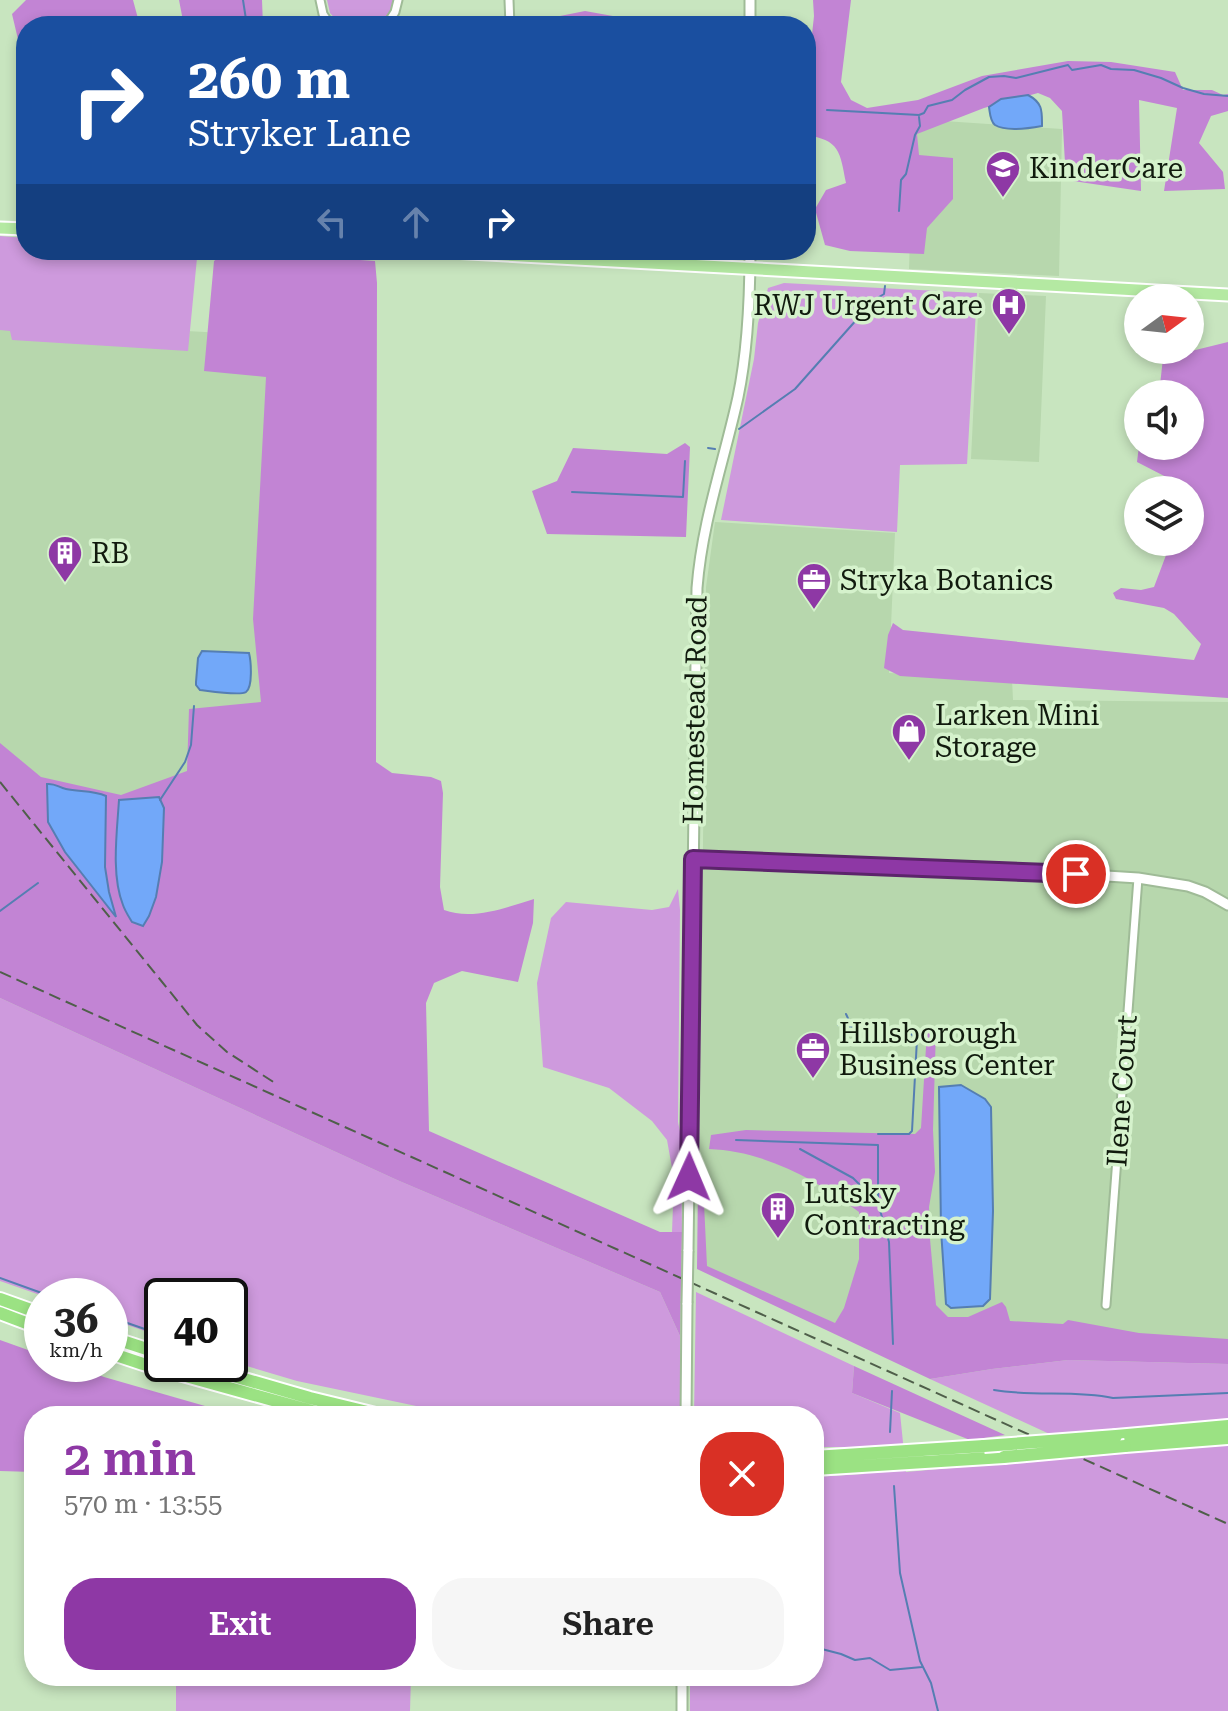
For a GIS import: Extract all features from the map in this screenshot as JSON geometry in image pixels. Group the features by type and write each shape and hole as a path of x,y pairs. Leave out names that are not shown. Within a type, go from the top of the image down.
{"highway":[{"path":"0,1299 24,1308"},
{"path":"0,1313 24,1322"},
{"path":"128,1359 294,1406"},
{"path":"248,1381 343,1406"},
{"path":"824,1456 1228,1426"},
{"path":"824,1468 1228,1438"}],"main road":[{"path":"618,260 1228,295"}],"street":[{"name":"Homestead Road","path":"686,1406 698,573 707,515 743,368 750,260"},
{"path":"693,859 997,869 1162,880 1205,892 1228,905"},
{"name":"Ilene Court","path":"1106,1305 1138,878"},
{"path":"682,1686 682,1711"}],"shaded area":[{"path":"26,0 133,0 137,16 16,16 16,31 12,14"},
{"path":"179,0 262,0 263,16 182,16"},
{"path":"327,0 393,0 388,16 333,16"},
{"path":"813,0 851,0 841,82 851,100 867,108 918,100 982,76 1068,61 1111,62 1175,72 1183,90 1212,90 1228,94 1228,111 1211,116 1199,143 1223,172 1225,189 1164,191 1177,108 1139,100 1141,191 1066,180 1062,111 1050,98 1038,93 984,108 917,134 919,155 953,158 953,199 927,228 924,254 850,251 825,245 816,207 826,190 846,183 836,149 826,140 816,137"},
{"path":"585,11 613,16 560,16"},
{"path":"914,119 1062,129 1059,276 909,269"},
{"path":"0,236 16,237 16,260 197,260 188,351 12,340 10,331 0,330"},
{"path":"214,261 375,261 376,762 392,773 441,781 440,887 444,910 478,913 534,899 533,923 518,982 462,971 434,983 426,1003 429,1131 660,1232 682,1232 680,1336 660,1292 397,1180 0,998 0,743 41,777 121,795 187,771 189,709 261,702 253,619 266,377 204,371"},
{"path":"784,283 977,293 967,464 900,465 897,532 721,520 754,359 758,323 768,288"},
{"path":"979,293 1046,296 1039,462 971,459"},
{"path":"0,321 279,336 263,713 187,799 38,795 0,761"},
{"path":"1228,342 1228,698 900,676 884,668 888,635 893,623 903,630 1194,660 1201,644 1174,614 1164,608 1116,599 1113,593 1121,588 1141,590 1154,587 1166,556 1204,556 1204,476 1164,476 1137,462 1204,460 1204,380 1161,380 1162,364 1204,364 1204,348"},
{"path":"685,443 690,447 686,537 547,534 532,491 557,481 573,448 667,454"},
{"path":"715,522 895,533 889,673 1012,679 1013,700 1228,702 1228,1355 859,1339 698,1267 706,587"},
{"path":"678,889 678,1122 681,1137 682,1232 672,1232 674,1179 667,1140 652,1121 609,1088 543,1067 537,983 551,918 566,902 652,910 669,907"},
{"path":"0,998 397,1180 660,1292 680,1336 680,1406 416,1406 297,1381 248,1366 248,1278 144,1278 144,1331 128,1325 128,1278 24,1278 24,1289 0,1281"},
{"path":"936,1029 935,1172 929,1207 936,1305 948,1317 968,1317 1002,1302 1010,1321 1063,1324 1068,1320 1139,1333 1228,1339 1228,1364 1068,1360 930,1379 697,1269 698,1184 703,1183 707,1266 835,1323 844,1308 859,1259 859,1212 807,1178 769,1161 709,1149 711,1135 746,1130 915,1134 921,1128 927,1031"},
{"path":"696,1292 854,1366 852,1393 900,1413 906,1472 1095,1455 930,1379 1068,1360 1228,1364 1228,1711 690,1711 690,1686 824,1686 824,1476 864,1474 859,1447 824,1447 824,1406 694,1406"},
{"path":"0,1340 24,1349 24,1382 121,1382 205,1406 24,1406 24,1472 0,1471"},
{"path":"854,1366 1005,1435 970,1440 852,1393"},
{"path":"176,1686 411,1686 410,1711 176,1711"}],"water":[{"path":"1028,95 1041,108 1042,126 1012,129 993,123 989,107 1001,99"},
{"path":"202,651 249,653 251,680 246,692 200,690 196,682 198,658"},
{"path":"47,784 106,796 105,867 116,917 65,852 48,822"},
{"path":"159,797 164,808 162,862 156,897 143,926 132,922 119,893 116,853 119,800"},
{"path":"961,1085 985,1099 991,1107 993,1211 990,1299 983,1306 951,1308 946,1304 941,1230 939,1087"}],"waterway":[{"path":"243,0 245,16"},
{"path":"827,110 919,115 928,106 952,100 989,77 1016,78 1068,65 1072,70 1101,65 1111,69 1134,70 1204,94 1228,96"},
{"path":"899,211 901,180 906,174 920,126 919,117"},
{"path":"739,429 795,389 874,300 884,294 885,286"},
{"path":"708,448 715,449"},
{"path":"572,492 683,497 685,461"},
{"path":"160,800 185,762 191,745 194,706"},
{"path":"0,911 38,883"},
{"path":"846,1014 852,1027"},
{"path":"838,1025 911,1034 917,1039 912,1131 909,1134 878,1134"},
{"path":"736,1140 878,1145 878,1202"},
{"path":"800,1149 853,1178 878,1203 889,1242 893,1344"},
{"path":"0,1278 24,1287"},
{"path":"128,1323 144,1329"},
{"path":"994,1390 1113,1398 1228,1393"},
{"path":"890,1432 892,1391"},
{"path":"894,1486 900,1573 920,1661 931,1683 938,1711"},
{"path":"824,1650 855,1660 870,1658 890,1670 922,1667"}],"railway":[{"path":"0,782 197,1025 227,1052 275,1083"},
{"path":"0,972 1228,1524"}],"place":[{"name":"KinderCare","path":"1003,199"},
{"name":"RWJ Urgent Care","path":"1009,336"},
{"name":"RB","path":"65,584"},
{"name":"Stryka Botanics","path":"814,611"},
{"name":"Larken Mini Storage","path":"909,762"},
{"name":"Hillsborough Business Center","path":"813,1080"},
{"name":"Lutsky Contracting","path":"778,1240"}],"route":[{"path":"689,1177 693,859 1076,874"}]}
